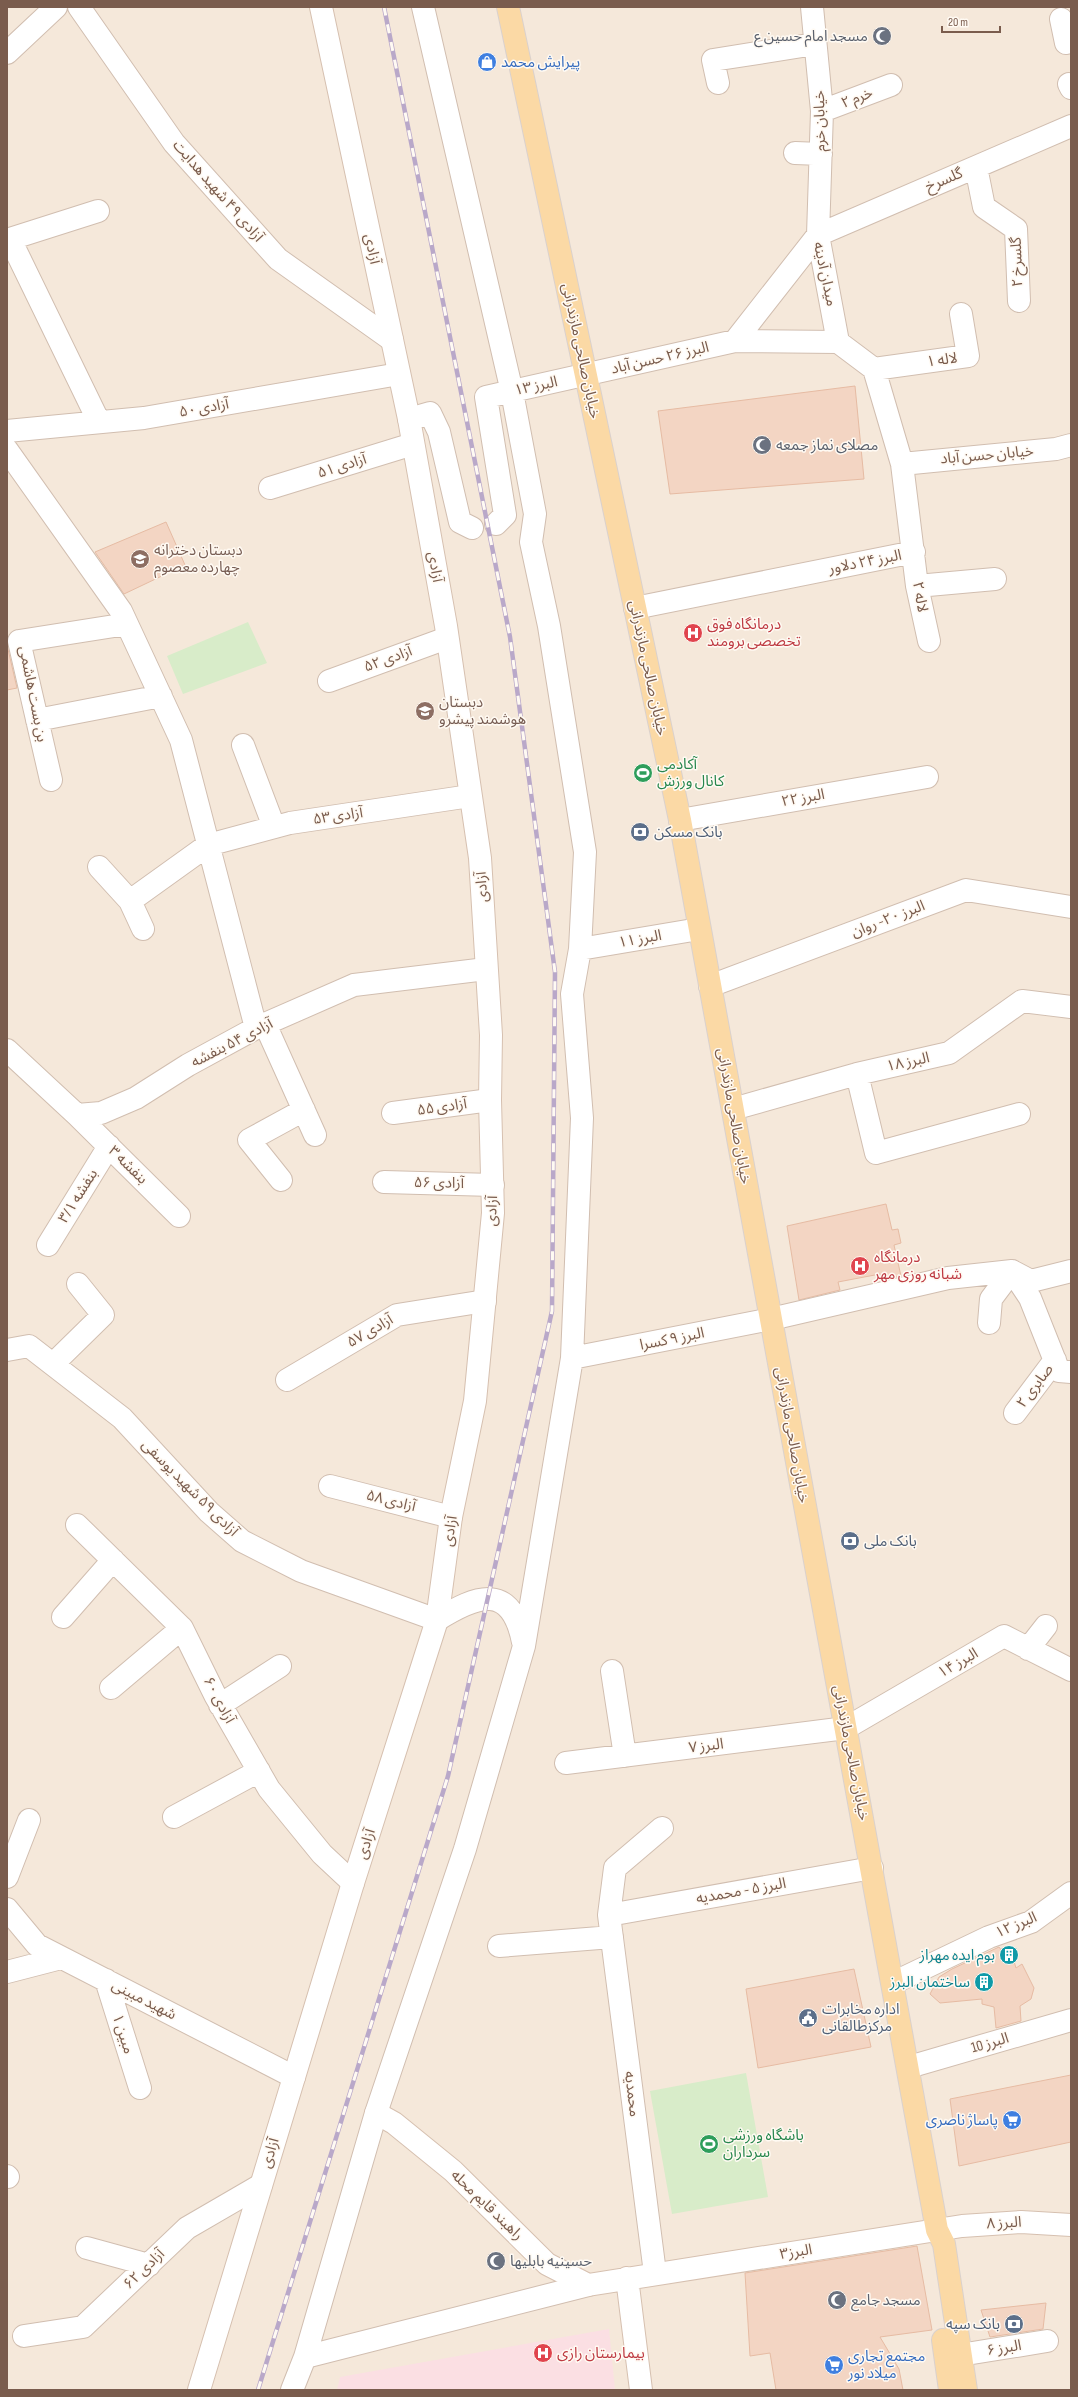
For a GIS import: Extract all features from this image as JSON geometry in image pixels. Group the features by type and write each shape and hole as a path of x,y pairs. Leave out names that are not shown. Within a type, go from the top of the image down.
{"main road":[{"name":"خیابان صالحی مازندرانی","path":"508,7 680,820 937,2230 944,2244 966,2390"},
{"name":"خیابان صالحی مازندرانی","path":"937,2230 930,2244 950,2390"}],"street":[{"path":"10,47 56,7"},
{"name":"آزادی ۴۹ شهید هدایت","path":"79,7 174,143 278,259 392,340"},
{"name":"آزادی","path":"199,2390 260,2185 353,1883 437,1620 451,1517 475,1401 494,1213 490,1100 491,1035 480,858 447,638 413,444 321,7"},
{"path":"292,2390 305,2357 376,2113 465,1849 524,1646 572,1358 582,1118 572,994 580,949 584,852 549,626 531,542 535,514 512,392 423,7"},
{"name":"خیابان خرم","path":"812,7 822,111 818,235"},
{"path":"1060,19 1066,44 1071,42"},
{"path":"718,83 713,60 816,44"},
{"name":"خرم ۲","path":"822,111 891,85"},
{"name":"گلسرخ","path":"818,235 1071,126"},
{"path":"795,154 821,154"},
{"name":"گلسرخ ۲","path":"976,167 984,207 1016,229 1019,301"},
{"path":"98,211 9,240 99,422"},
{"name":"میدان آدینه","path":"735,341 818,235"},
{"name":"میدان آدینه","path":"818,235 838,342"},
{"name":"لاله ۱","path":"874,369 968,356 961,314"},
{"path":"735,341 838,342 874,369"},
{"name":"البرز ۲۶ حسن آباد","path":"586,376 735,341"},
{"name":"البرز ۲۴ دلاور","path":"635,608 914,552 902,464 874,369"},
{"name":"آزادی ۵۰","path":"7,431 144,418 399,374"},
{"name":"البرز ۱۳","path":"496,524 505,515 486,407 512,392 586,376"},
{"path":"408,419 430,414 439,432 460,522 472,528"},
{"name":"آزادی ۵۱","path":"270,488 413,444"},
{"name":"خیابان حسن آباد","path":"902,464 1056,449 1071,445"},
{"path":"7,450 121,611 181,740 208,845 261,1026 315,1134"},
{"name":"لاله ۲","path":"914,552 918,586 929,641"},
{"path":"918,586 996,579"},
{"name":"بن بست هاشمی","path":"51,780 37,720 13,643 127,624"},
{"name":"آزادی ۵۲","path":"329,681 447,638"},
{"path":"37,720 161,696"},
{"path":"243,745 274,827"},
{"name":"البرز ۲۲","path":"680,820 927,777"},
{"name":"آزادی ۵۳","path":"208,845 290,823 470,796"},
{"path":"130,902 208,845"},
{"path":"100,867 130,902 143,929"},
{"name":"البرز ۲۰- روان","path":"710,986 966,890 1071,907"},
{"name":"البرز ۱۱","path":"580,949 699,929"},
{"name":"آزادی ۵۴ بنفشه","path":"77,1115 101,1113 136,1098 188,1065 261,1026 354,985 486,969"},
{"name":"البرز ۱۸","path":"733,1109 857,1074 949,1053 1022,1002 1071,1007"},
{"path":"7,1050 77,1115"},
{"path":"857,1074 876,1153 1019,1114"},
{"name":"آزادی ۵۵","path":"393,1113 490,1100"},
{"path":"281,1180 249,1140 304,1110"},
{"name":"بنفشه ۳","path":"77,1115 179,1216"},
{"name":"بنفشه ۳/۱","path":"48,1245 109,1146"},
{"name":"آزادی ۵۶","path":"384,1182 493,1185"},
{"path":"1012,1271 1031,1281 1071,1271"},
{"path":"989,1323 991,1299 1012,1271"},
{"path":"1012,1271 1030,1298 1063,1366"},
{"name":"البرز ۹ کسرا","path":"572,1358 771,1320 948,1278 1012,1271"},
{"path":"53,1364 103,1315 78,1284"},
{"name":"آزادی ۵۷","path":"287,1380 397,1314 485,1301"},
{"name":"آزادی ۵۹ شهید یوسفی","path":"7,1350 29,1346 122,1418 209,1512 242,1541 301,1571 437,1620"},
{"name":"صابری ۲","path":"1015,1413 1063,1366"},
{"name":"آزادی ۵۸","path":"330,1486 451,1517"},
{"name":"آزادی ۶۰","path":"77,1525 182,1628 220,1705 269,1789 322,1854 353,1883"},
{"path":"63,1617 113,1560"},
{"path":"437,1620 463,1604 488,1598 508,1607 519,1622 524,1646"},
{"path":"1028,1649 1046,1626"},
{"path":"111,1688 182,1628"},
{"name":"البرز ۱۴","path":"846,1728 1001,1630 1028,1649 1071,1670"},
{"path":"220,1705 280,1666"},
{"path":"612,1671 625,1756"},
{"name":"البرز ۷","path":"566,1763 846,1728"},
{"path":"174,1817 259,1771"},
{"path":"7,1877 30,1820"},
{"name":"محمدیه","path":"655,2273 609,1915 615,1868 662,1828"},
{"name":"البرز ۵ - محمدیه","path":"609,1915 872,1868"},
{"name":"البرز ۱۲","path":"893,1983 989,1937 1031,1922 1071,1893"},
{"name":"شهید مبینی","path":"7,1908 36,1945 294,2077"},
{"path":"498,1946 612,1937"},
{"path":"7,1972 61,1958"},
{"name":"مبین ۱","path":"106,1980 140,2088"},
{"name":"البرز 10","path":"908,2067 1071,2020"},
{"name":"راهبند قایم محله","path":"376,2113 394,2123 453,2171 547,2264 588,2285"},
{"name":"آزادی ۶۲","path":"24,2336 83,2327 187,2228 260,2185"},
{"name":"البرز ۸","path":"937,2230 1021,2222 1071,2225"},
{"name":"البرز۳","path":"655,2273 937,2230"},
{"path":"87,2248 149,2265"},
{"path":"305,2357 588,2285 655,2273"},
{"path":"627,2278 641,2390"},
{"name":"البرز ۶","path":"960,2354 1047,2341"}],"shaded area":[{"path":"7,7 1071,7 1071,2390 7,2390"},
{"name":"بیمارستان رازی","path":"609,2329 615,2390 337,2390 340,2377"}],"green space":[{"path":"248,622 267,663 183,694 167,656"},
{"name":"باشگاه ورزشی سرداران","path":"746,2073 768,2197 672,2214 650,2091"}],"building":[{"name":"مصلای نماز جمعه","path":"855,386 864,479 670,494 658,411"},
{"name":"دبستان دخترانه چهارده معصوم","path":"166,522 185,565 124,594 95,552"},
{"path":"7,645 17,688 7,690"},
{"path":"886,1204 892,1230 898,1229 901,1243 894,1245 901,1276 882,1280 880,1274 838,1282 840,1290 799,1300 787,1226"},
{"name":"ساختمان البرز","path":"999,1947 1002,1951 1010,1948 1016,1968 1022,1964 1034,1988 1031,1999 1020,2006 1021,2021 996,2028 994,2007 982,2004 982,1999 940,2003 930,1994 939,1977 952,1969"},
{"name":"اداره مخابرات مرکزطالقانی","path":"854,1969 871,2047 758,2068 746,1989"},
{"name":"پاساژ ناصری","path":"1071,2075 1071,2142 959,2166 950,2099"},
{"name":"مسجد جامع","path":"917,2246 932,2330 880,2337 899,2369 903,2390 776,2390 770,2353 750,2356 745,2273"},
{"name":"بانک سپه","path":"1046,2303 1043,2329 990,2337 981,2310"}],"railway":[{"path":"258,2390 448,1776 552,1311 555,972 510,637 384,7"}],"place":[{"name":"مسجد امام حسین ع","path":"882,36"},
{"name":"پیرایش محمد","path":"487,62"},
{"name":"مصلای نماز جمعه","path":"762,445"},
{"name":"دبستان دخترانه چهارده معصوم","path":"140,559"},
{"name":"درمانگاه فوق تخصصی برومند","path":"693,633"},
{"name":"دبستان هوشمند پیشرو","path":"425,711"},
{"name":"آکادمی کانال ورزش","path":"643,773"},
{"name":"بانک مسکن","path":"640,832"},
{"name":"درمانگاه شبانه روزی مهر","path":"860,1266"},
{"name":"بانک ملی","path":"850,1541"},
{"name":"بوم ایده مهراز","path":"1009,1955"},
{"name":"ساختمان البرز","path":"984,1982"},
{"name":"اداره مخابرات مرکزطالقانی","path":"808,2018"},
{"name":"پاساژ ناصری","path":"1012,2120"},
{"name":"باشگاه ورزشی سرداران","path":"709,2144"},
{"name":"حسینیه بابلیها","path":"496,2261"},
{"name":"مسجد جامع","path":"837,2300"},
{"name":"بانک سپه","path":"1014,2324"},
{"name":"بیمارستان رازی","path":"543,2353"},
{"name":"مجتمع تجاری میلاد نور","path":"834,2365"}]}
